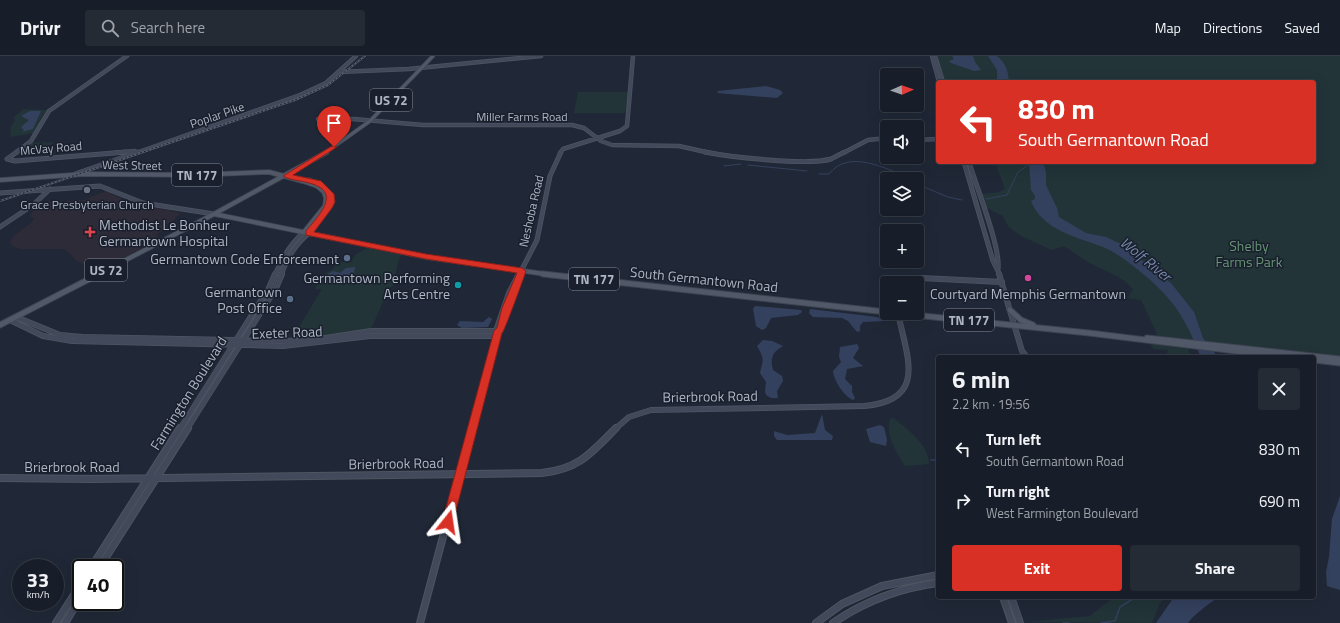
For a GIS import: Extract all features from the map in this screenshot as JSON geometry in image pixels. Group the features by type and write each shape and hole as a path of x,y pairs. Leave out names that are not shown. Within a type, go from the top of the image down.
{"main road":[{"name":"US 72","path":"0,325 287,176 334,147 370,121 433,56"},
{"name":"West Street","path":"0,180 75,174 137,176 216,175 261,171 319,183 330,194 331,202 329,208 306,233"},
{"name":"South Germantown Road","path":"214,214 426,256 522,272 880,311"},
{"path":"1010,310 1021,320 1040,328"},
{"name":"TN 177","path":"924,316 1287,355"},
{"name":"TN 177","path":"1316,357 1340,359"},
{"path":"1316,360 1340,363"}],"street":[{"name":"McVay Road","path":"127,56 49,111 31,141 8,159 15,160 123,151 136,152"},
{"name":"Poplar Pike","path":"75,174 300,95 326,83 356,56"},
{"path":"338,72 422,67 541,56"},
{"name":"Neshoba Road","path":"420,623 498,333 501,330 522,272 538,239 547,185 559,152 570,145 620,131 628,123 633,56"},
{"path":"932,56 939,80"},
{"path":"935,56 942,80"},
{"name":"Miller Farms Road","path":"318,120 370,121 423,125 572,125 584,128 603,142 614,145 679,146 725,156 802,162 830,158 870,139 880,138"},
{"path":"924,140 936,139"},
{"path":"965,164 993,261 998,269 1015,325 1022,351 1021,355"},
{"path":"970,164 995,246 999,261 998,269"},
{"name":"South Germantown Road","path":"0,194 86,186 104,187 131,200 143,203 214,214"},
{"path":"0,227 33,205 50,189"},
{"name":"Farmington Boulevard","path":"105,559 274,291 278,263 286,250 306,233"},
{"name":"Farmington Boulevard","path":"97,559 234,342 261,301 276,283 297,243 306,233"},
{"path":"924,278 1002,282"},
{"path":"261,301 269,292 274,291"},
{"path":"257,307 264,307"},
{"name":"Exeter Road","path":"16,317 60,335 234,342"},
{"name":"Exeter Road","path":"10,320 43,336 67,340 312,344 370,336 498,333"},
{"name":"Brierbrook Road","path":"0,478 460,475 540,474 558,472 576,465 589,455 623,421 641,412 651,410 846,407 884,403 901,393 905,389 908,380 907,362 899,320"},
{"path":"1022,351 1025,355"},
{"path":"816,623 842,604 882,586 936,575"},
{"path":"833,623 848,612 886,594 936,583"},
{"path":"56,623 72,598"},
{"path":"1004,599 1012,623"},
{"path":"1012,599 1020,623"},
{"path":"65,623 72,611"}],"shaded area":[{"name":"Methodist Le Bonheur Germantown Hospital","path":"106,191 130,203 181,213 175,218 176,219 165,225 169,227 155,235 161,238 97,271 77,261 65,249 20,249 12,246 10,242 14,236 32,222 34,218 30,216 33,211 44,202 84,200"}],"green space":[{"name":"Shelby Farms Park","path":"937,56 1340,56 1340,356 1158,336 1141,300 1128,298 1133,289 1128,284 1064,246 1052,250 1021,236 1008,226 1003,216 987,208 982,194 999,192 1005,189 996,164 1316,164 1316,80 944,80"},
{"path":"578,92 628,92 625,113 574,113"},
{"path":"24,109 47,110 42,116 35,133 10,137 11,126 15,121 13,118"},
{"path":"54,142 41,154 17,154 32,143"},
{"path":"367,248 402,255 399,258 393,286 387,289 371,329 318,338 292,339 322,289 315,289 322,275 333,269 338,262 351,262 355,255"},
{"path":"1151,344 1188,349 1190,355 1167,355 1168,350 1153,349"},
{"path":"893,418 917,438 926,451 929,464 905,466 895,450 890,437 889,425 890,419"},
{"path":"1111,599 1164,599 1160,603 1152,623 1028,622 1090,616"}],"water":[{"path":"952,56 973,56 975,62 981,70 974,71 951,63 949,61 954,59"},
{"path":"988,56 997,56 1003,61 1009,80 997,80 997,70"},
{"path":"766,86 780,90 783,93 777,98 717,93 718,91"},
{"path":"30,111 41,111 33,129 22,132 24,130 21,127 29,120 21,116"},
{"path":"1029,164 1044,164 1046,172 1046,185 1057,208 1059,217 1086,233 1106,237 1121,244 1171,283 1194,312 1203,338 1216,355 1200,355 1189,330 1175,306 1157,286 1133,266 1107,249 1061,231 1043,219 1036,211 1031,201 1035,199 1035,196 1031,190"},
{"path":"355,267 354,273 347,283 329,284 325,282 328,274 333,271 340,273 346,268"},
{"path":"755,306 801,310 802,312 798,315 771,318 766,328 762,330 756,326 753,309"},
{"path":"810,309 877,317 880,320 885,321 863,322 860,326 860,331 857,332 848,321 842,318 813,317 809,313"},
{"path":"489,317 492,319 488,327 462,328 457,325 460,321 483,322"},
{"path":"763,340 772,341 783,346 774,353 772,359 773,370 782,376 783,381 777,391 778,398 771,398 766,395 766,382 760,373 763,360 757,346"},
{"path":"857,344 859,348 853,358 863,366 847,369 845,379 852,386 852,392 855,398 853,400 840,388 833,371 841,362 839,357 840,347"},
{"path":"822,414 825,430 833,436 832,440 777,440 774,436 774,431 787,435 815,433"},
{"path":"880,425 884,427 887,440 886,446 870,442 866,429"},
{"path":"1340,496 1340,590 1327,586 1326,572 1329,557 1332,519"},
{"path":"1173,599 1216,599 1198,612 1188,623 1156,623"}],"waterway":[{"path":"819,174 829,174 837,166 847,162 868,163 895,172"},
{"path":"724,166 741,164"},
{"path":"986,199 1007,195 1018,172 1030,164"},
{"path":"748,165 807,171"},
{"path":"924,187 948,197 962,200"},
{"path":"931,460 936,460"},
{"path":"1101,623 1115,621 1120,607 1133,599"},
{"path":"1063,623 1069,623"}],"railway":[{"path":"0,201 295,100 328,85 365,56"}],"place":[{"name":"Grace Presbyterian Church","path":"87,190"},
{"name":"Methodist Le Bonheur Germantown Hospital","path":"90,232"},
{"name":"Germantown Code Enforcement","path":"347,258"},
{"name":"Courtyard Memphis Germantown","path":"1028,278"},
{"name":"Germantown Performing Arts Centre","path":"458,285"},
{"name":"Germantown Post Office","path":"290,299"}],"route":[{"path":"334,147 287,176 311,180 324,186 329,191 331,202 329,208 309,233 426,256 522,271 521,277 510,299 501,330 498,331 448,522"}],"water label":[{"name":"Wolf River","path":"1146,259"}]}
